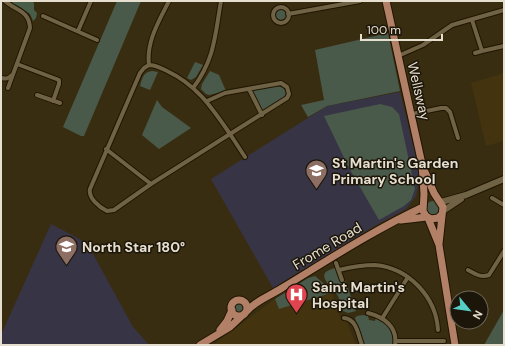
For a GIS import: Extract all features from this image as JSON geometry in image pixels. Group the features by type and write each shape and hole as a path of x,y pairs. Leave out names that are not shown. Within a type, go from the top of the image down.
{"main road":[{"name":"Wellsway","path":"386,1 422,164 423,211 439,245 455,345"},
{"name":"Wellsway","path":"422,164 440,201 443,212 439,245"},
{"path":"423,205 429,199 440,201"},
{"name":"Frome Road","path":"200,345 230,327 254,303 273,294 368,236 423,205"},
{"path":"427,218 438,218 443,212"},
{"name":"Frome Road","path":"396,221 427,218"},
{"name":"Frome Road","path":"213,337 225,324 235,301 273,294"},
{"path":"232,310 236,315 241,316 246,312 246,304 243,300"}],"street":[{"path":"5,1 26,14 30,19 30,28 8,88"},
{"path":"78,31 91,1"},
{"path":"149,65 148,54 151,41 169,1"},
{"path":"193,88 199,80 210,58 216,38 221,1"},
{"path":"288,14 360,1"},
{"path":"398,56 426,43 452,25 504,10"},
{"path":"43,16 97,40"},
{"path":"472,20 482,51"},
{"path":"475,53 504,46"},
{"path":"17,64 59,80 53,101"},
{"path":"149,65 155,66 177,76 207,101 245,157"},
{"path":"149,65 140,73 106,149 89,192 91,198 104,210 114,210 151,184 262,115 287,98 289,91 284,84 281,83 225,93 207,101"},
{"path":"1,78 10,78 12,75"},
{"path":"249,88 262,115"},
{"path":"37,95 60,103"},
{"path":"412,114 446,108 450,112 458,138"},
{"path":"106,149 151,184"},
{"path":"440,201 466,195 504,179"},
{"path":"443,212 466,195"},
{"path":"492,198 503,203"},
{"path":"468,270 476,275 489,275 504,251"},
{"path":"336,262 342,280"},
{"path":"339,270 354,266 377,266 394,269 408,277 418,285 431,302 435,312 438,330"},
{"path":"382,318 408,277"},
{"path":"368,313 382,318 391,326 395,343 444,341"},
{"path":"344,318 349,318 354,323 362,345"}],"shaded area":[{"path":"504,73 504,141 486,146 471,83"},
{"name":"St Martin's Garden Primary School","path":"400,92 419,169 420,177 416,196 406,209 371,228 273,288 211,179 327,106"},
{"name":"North Star 180°","path":"51,224 87,243 133,327 149,345 1,345 1,335"},
{"name":"Saint Martin's Hospital","path":"332,293 341,320 346,320 356,345 213,345 275,299 279,309"}],"green space":[{"path":"8,1 33,1 34,10 37,13 36,18 33,21 30,14"},
{"path":"117,1 141,1 84,136 81,136 63,127"},
{"path":"279,10 283,10 285,11 285,19 279,20 276,17 276,13"},
{"path":"388,33 400,91 327,106 308,117 301,105 324,100 315,50"},
{"path":"195,62 203,65 196,77 191,80 187,78"},
{"path":"152,71 158,72 150,90 140,86 142,78 145,74"},
{"path":"210,71 219,75 226,91 209,95 201,89 202,84"},
{"path":"278,86 283,88 286,92 284,98 263,112 252,90"},
{"path":"157,100 162,107 191,128 159,149 142,135"},
{"path":"380,104 392,107 399,114 415,189 411,200 404,206 379,220 349,168 324,116"},
{"path":"430,201 436,201 440,205 440,211 436,215 430,215 426,211 426,205"},
{"path":"335,268 340,282 345,280 356,311 348,313 343,311 338,296 324,277 328,270"},
{"path":"315,276 329,288 331,293 279,309 275,299 308,278"},
{"path":"239,303 244,308 239,313 234,308"},
{"path":"504,310 504,345 484,345"},
{"path":"363,315 368,316 369,320 375,321 376,317 387,325 393,336 393,345 364,345 355,318"}],"place":[{"name":"St Martin's Garden Primary School","path":"317,190"},
{"name":"North Star 180°","path":"66,266"},
{"name":"Saint Martin's Hospital","path":"297,314"}]}
